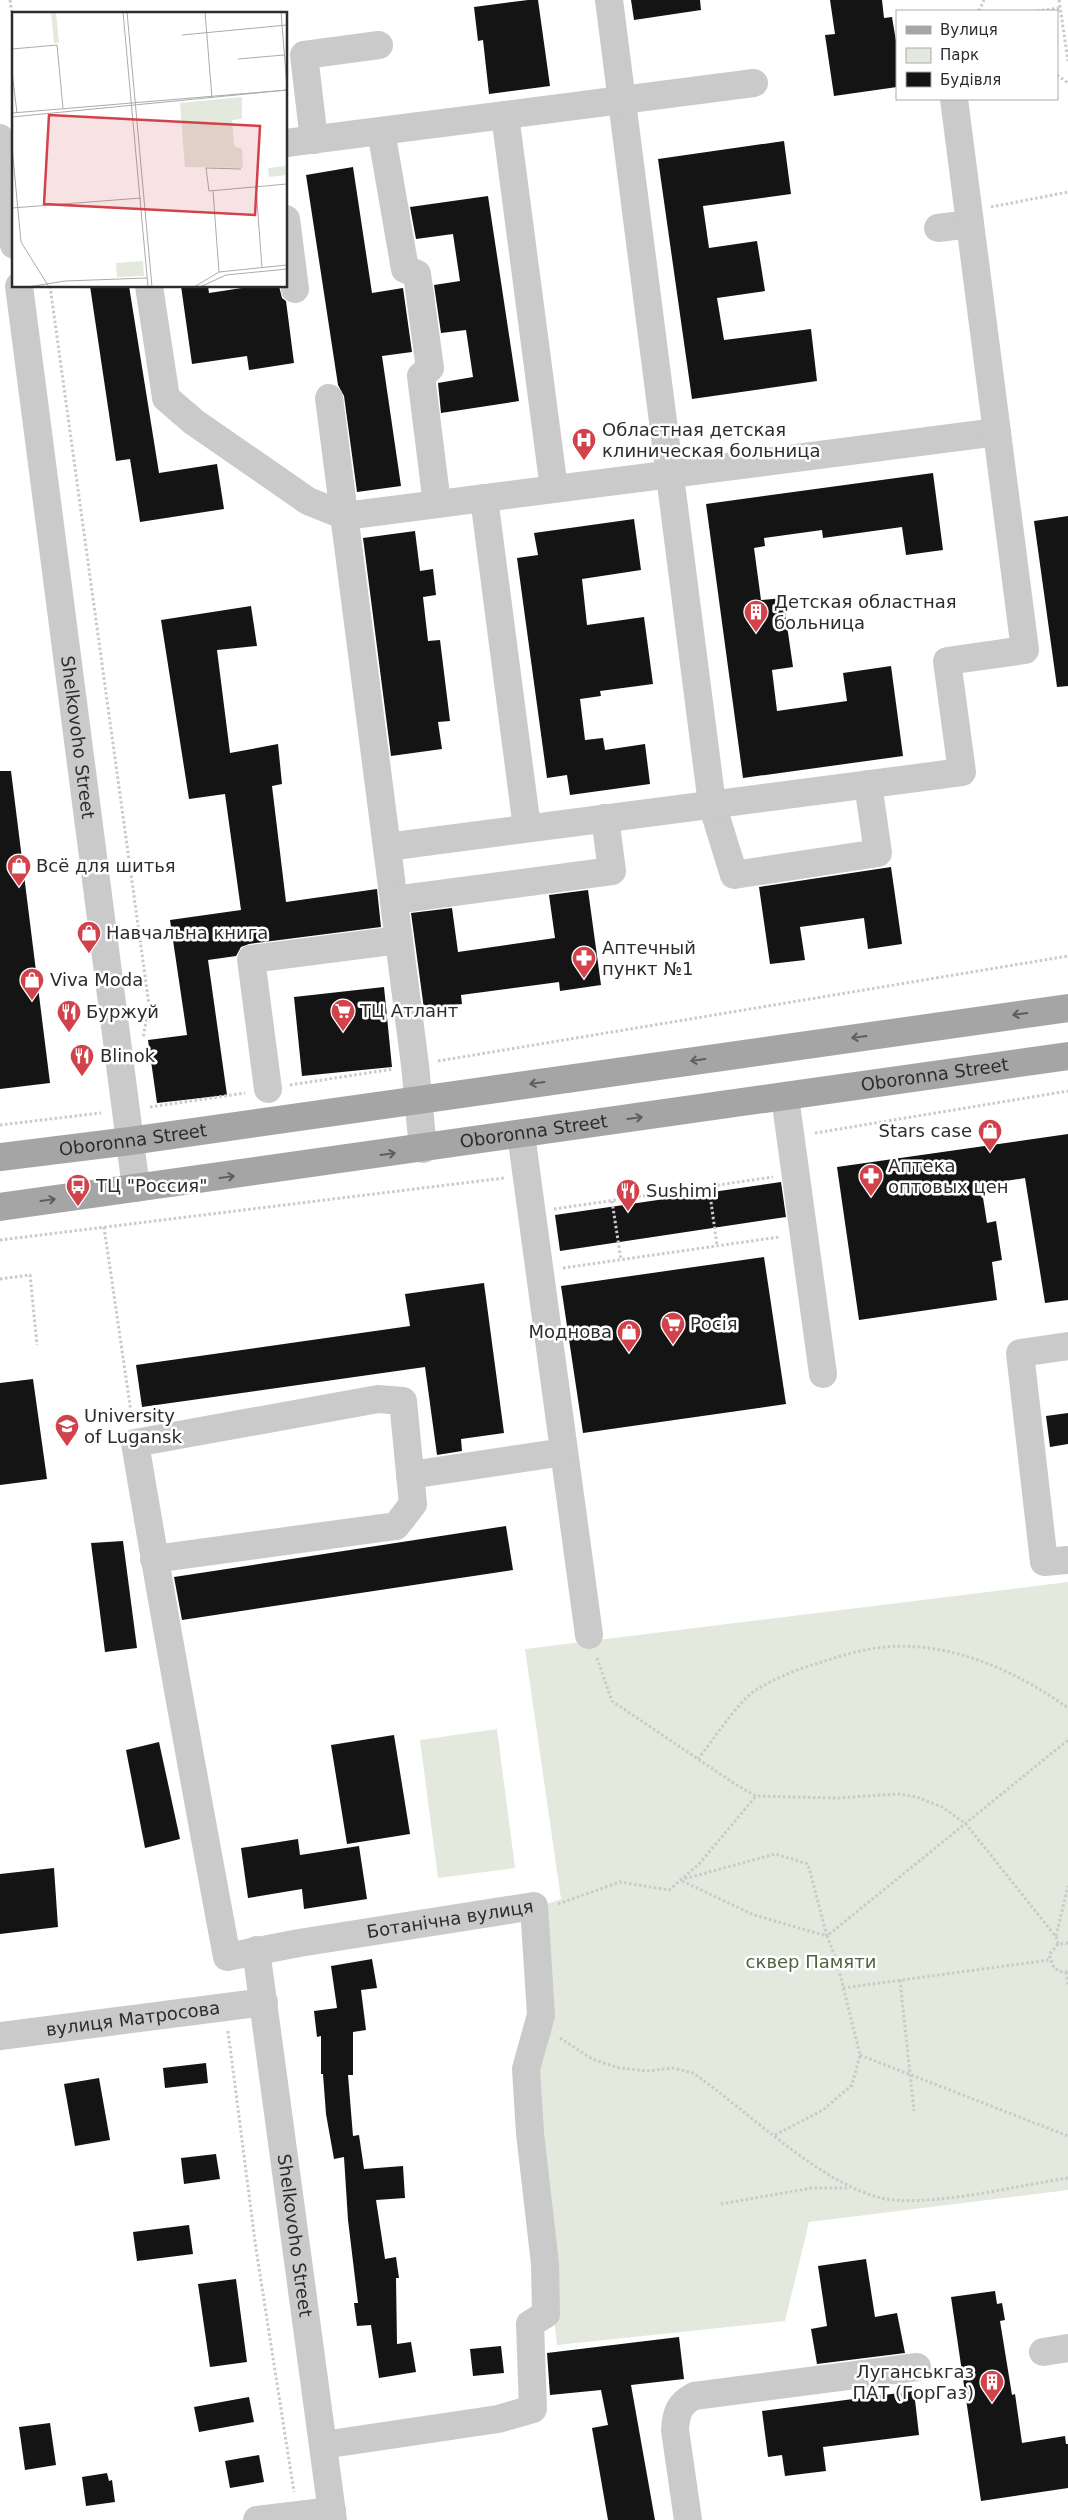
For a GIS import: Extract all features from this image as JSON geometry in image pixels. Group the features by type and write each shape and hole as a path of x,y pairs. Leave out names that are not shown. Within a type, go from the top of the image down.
{"main road":[{"name":"Oboronna Street","path":"0,1157 130,1141 1068,1008"},
{"name":"Oboronna Street","path":"0,1207 423,1149 1068,1056"}],"street":[{"path":"609,0 712,804 734,875 878,853 868,784"},
{"path":"314,140 304,55 379,45"},
{"path":"288,143 754,82"},
{"path":"387,847 962,772 947,660 1025,650 954,100"},
{"path":"505,115 554,489"},
{"path":"381,131 406,269 417,274 430,368 421,376 437,504"},
{"path":"0,138 10,179 12,212"},
{"path":"938,228 969,218"},
{"path":"288,234 295,288"},
{"name":"Shelkovoho Street","path":"19,288 136,1188"},
{"path":"149,288 166,398 194,422 308,501 345,516 997,432"},
{"path":"329,398 415,1065 423,1149"},
{"path":"484,498 527,828"},
{"path":"394,900 612,871 605,818"},
{"path":"268,1089 251,959 399,940"},
{"path":"785,1096 823,1374"},
{"path":"521,1134 589,1635"},
{"path":"1068,1346 1020,1353 1044,1562 1068,1560"},
{"path":"154,1559 396,1526 413,1504 403,1401 378,1399 135,1443 154,1559 227,1957 256,1950"},
{"path":"410,1475 564,1452"},
{"name":"Ботанічна вулиця","path":"256,1950 534,1906 541,2015 526,2069 530,2133 545,2264 546,2314 530,2324 533,2409 498,2419 323,2445"},
{"name":"Shelkovoho Street","path":"256,1950 332,2515"},
{"name":"вулиця Матросова","path":"0,2036 264,2002"},
{"path":"688,2520 675,2430 675,2416 682,2402 694,2396 917,2367"},
{"path":"257,2520 298,2515 332,2515"}],"path":[{"path":"10,0 12,14"},
{"path":"1059,0 1068,61"},
{"path":"1045,10 1060,8"},
{"path":"969,218 1068,192"},
{"path":"50,288 149,1004 143,1040"},
{"path":"0,1125 152,1107 268,1089 1068,956"},
{"path":"1063,957 1068,960"},
{"path":"791,1137 1068,1092"},
{"path":"151,1098 152,1107"},
{"path":"532,1212 796,1174"},
{"path":"0,1240 527,1175"},
{"path":"709,1186 717,1246"},
{"path":"612,1201 621,1260"},
{"path":"104,1227 135,1443"},
{"path":"540,1271 780,1236"},
{"path":"0,1279 30,1275 37,1345"},
{"path":"589,1635 612,1701 735,1784 756,1796 836,1798 898,1794 918,1797 942,1807 966,1824 1056,1937 1058,1944"},
{"path":"698,1759 755,1690 800,1669 849,1653 886,1647 928,1648 993,1664 1044,1691 1068,1708"},
{"path":"826,1936 1068,1740"},
{"path":"555,1905 620,1882 669,1890 699,1864 756,1796"},
{"path":"680,1880 775,1854 808,1864 826,1936 837,1962 860,2055 852,2085 823,2110 775,2135"},
{"path":"680,1880 754,1915 826,1936"},
{"path":"1056,1937 1068,1886"},
{"path":"1068,1943 1058,1944 1051,1951 1050,1960 1057,1971 1067,1972 1068,1985"},
{"path":"843,1988 1050,1960"},
{"path":"900,1980 914,2111"},
{"path":"225,2008 256,2249 298,2515"},
{"path":"552,2032 592,2059 619,2068 648,2071 673,2068 693,2073 848,2188"},
{"path":"860,2055 1068,2136"},
{"path":"721,2204 812,2188 848,2188 893,2200 932,2199 1068,2178"}],"green space":[{"name":"сквер Памяти","path":"1068,1582 1068,2190 809,2222 785,2321 557,2345 533,2133 538,1907 561,1899 525,1649"},
{"path":"497,1729 515,1868 438,1878 420,1740"}],"building":[{"path":"538,0 550,86 489,94 483,40 478,41 474,7"},
{"path":"631,0 700,0 701,10 634,20"},
{"path":"830,0 882,0 884,18 892,17 896,41 896,87 834,96 825,35 835,34"},
{"path":"784,141 791,194 703,206 709,248 757,241 765,291 717,298 724,340 811,329 817,381 692,399 658,159"},
{"path":"353,167 372,293 403,288 412,352 382,356 401,486 357,492 344,396 338,385 306,175"},
{"path":"488,196 519,401 441,413 438,383 473,377 466,330 441,333 434,285 460,281 453,234 416,239 410,207"},
{"path":"90,288 129,288 159,473 217,464 224,509 140,522 130,459 116,461"},
{"path":"181,288 208,288 209,293 242,288 280,288 282,298 286,301 294,363 249,370 247,356 192,364"},
{"name":"Детская областная больница","path":"933,473 943,550 906,555 902,527 823,538 822,530 764,538 765,546 754,548 761,600 783,598 793,667 772,670 777,711 847,701 843,673 891,666 903,756 743,778 706,504"},
{"path":"1068,516 1068,686 1057,687 1034,521"},
{"path":"634,519 641,570 582,579 587,625 644,617 653,684 600,691 601,696 580,699 585,740 603,738 605,750 645,744 650,784 570,795 567,775 547,778 517,558 538,555 534,533"},
{"path":"415,531 420,571 433,569 436,595 423,597 428,641 440,640 450,721 438,722 442,749 391,756 363,538"},
{"path":"251,606 257,646 217,650 230,753 278,744 282,784 272,786 286,902 377,889 381,927 249,944 241,947 236,956 208,960 227,1095 157,1103 148,1040 187,1035 170,920 241,910 225,794 189,799 161,620"},
{"path":"0,771 11,771 50,1083 0,1089"},
{"path":"891,867 902,944 868,949 864,918 800,927 805,960 770,964 759,887"},
{"path":"588,890 601,985 560,991 559,982 461,995 462,1004 424,1009 411,913 452,908 458,952 555,938 549,895"},
{"name":"ТЦ Атлант","path":"384,987 392,1067 302,1076 294,997"},
{"path":"1068,1134 1068,1300 1045,1303 1025,1178 981,1185 987,1223 996,1221 1002,1260 992,1262 997,1300 859,1320 837,1167"},
{"path":"781,1182 786,1217 560,1251 555,1215"},
{"name":"Росія","path":"764,1257 786,1404 583,1433 561,1286"},
{"path":"484,1283 504,1433 461,1439 462,1451 437,1455 425,1367 142,1407 136,1365 410,1326 405,1294"},
{"path":"33,1379 47,1479 0,1485 0,1383"},
{"path":"1068,1413 1068,1444 1050,1447 1046,1416"},
{"path":"506,1526 513,1570 182,1620 174,1577"},
{"path":"123,1541 137,1648 105,1652 91,1543"},
{"path":"394,1735 410,1834 347,1844 331,1745"},
{"path":"159,1742 180,1839 145,1848 126,1750"},
{"path":"298,1839 300,1855 359,1846 367,1899 304,1909 302,1889 248,1898 241,1848"},
{"path":"54,1868 58,1927 0,1934 0,1874"},
{"path":"372,1959 377,1988 361,1990 366,2030 353,2032 353,2075 348,2075 353,2136 359,2135 364,2169 403,2166 405,2198 376,2200 385,2259 396,2257 399,2278 396,2278 397,2344 411,2342 416,2372 379,2378 371,2325 357,2326 354,2303 358,2303 348,2220 344,2157 334,2159 326,2114 323,2074 321,2074 321,2036 317,2037 314,2011 337,2008 331,1966"},
{"path":"206,2063 208,2083 165,2088 163,2068"},
{"path":"99,2078 110,2140 75,2146 64,2084"},
{"path":"216,2154 220,2179 184,2184 181,2158"},
{"path":"189,2225 193,2254 137,2261 133,2232"},
{"path":"866,2259 875,2317 897,2313 905,2353 817,2364 811,2329 827,2326 818,2266"},
{"path":"236,2279 247,2362 210,2367 198,2284"},
{"name":"Луганськгаз ПАТ (ГорГаз)","path":"995,2291 997,2304 1002,2303 1005,2320 1000,2321 1012,2395 1015,2394 1022,2443 1065,2436 1066,2444 1068,2444 1068,2488 981,2501 951,2297"},
{"path":"679,2337 684,2379 631,2385 655,2520 608,2520 592,2428 608,2425 601,2390 550,2395 547,2353"},
{"path":"501,2346 504,2373 473,2376 470,2349"},
{"path":"914,2391 919,2435 823,2447 826,2471 785,2476 782,2455 768,2457 762,2411"},
{"path":"249,2397 254,2422 199,2432 194,2407"},
{"path":"50,2423 56,2465 25,2470 19,2427"},
{"path":"259,2455 264,2482 230,2488 225,2461"},
{"path":"107,2473 109,2481 112,2480 115,2502 86,2506 82,2477"}],"place":[{"name":"Областная детская клиническая больница","path":"584,461"},
{"name":"Детская областная больница","path":"756,633"},
{"name":"Всё для шитья","path":"19,887"},
{"name":"Навчальна книга","path":"89,954"},
{"name":"Аптечный пункт №1","path":"584,979"},
{"name":"Viva Moda","path":"32,1001"},
{"name":"ТЦ Атлант","path":"343,1032"},
{"name":"Буржуй","path":"69,1033"},
{"name":"Blinok","path":"82,1077"},
{"name":"Stars case","path":"990,1152"},
{"name":"Аптека оптовых цен","path":"871,1197"},
{"name":"ТЦ \"Россия\"","path":"78,1207"},
{"name":"Sushimi","path":"628,1212"},
{"name":"Росія","path":"673,1345"},
{"name":"Моднова","path":"629,1353"},
{"name":"University of Lugansk","path":"67,1447"},
{"name":"Луганськгаз ПАТ (ГорГаз)","path":"992,2403"}]}
